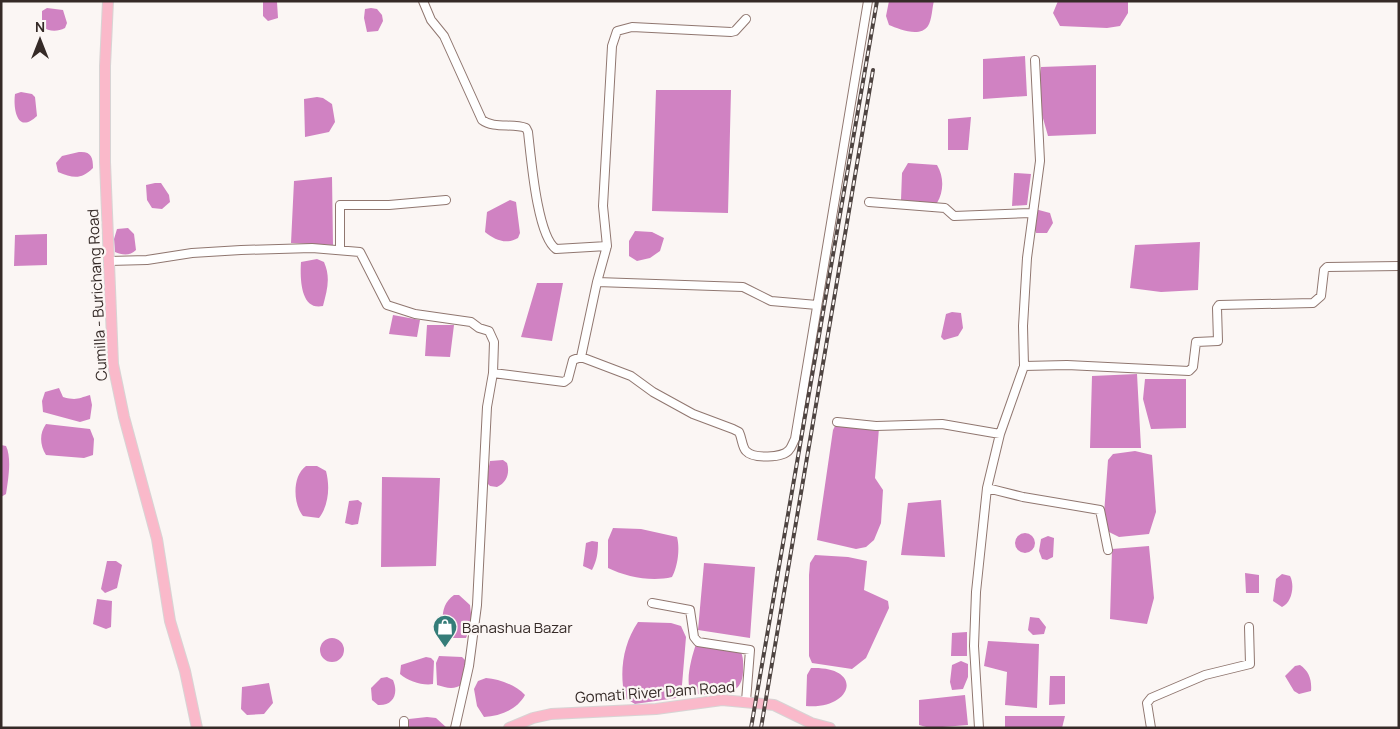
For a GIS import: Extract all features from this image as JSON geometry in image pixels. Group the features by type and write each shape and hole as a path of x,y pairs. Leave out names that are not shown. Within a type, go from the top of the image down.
{"main road":[{"name":"Cumilla - Burichang Road","path":"108,1 105,85 113,364 124,418 157,539 170,621 185,671 197,728"},
{"name":"Gomati River Dam Road","path":"509,728 533,718 556,714 615,712 722,700 774,705 811,723 830,728"}],"street":[{"path":"423,1 431,20 444,36 482,120 488,124 526,128 533,180 543,228 550,245 556,248 607,246"},
{"path":"493,374 564,382 568,379 573,360 582,357 632,376 653,392 701,418 733,428 739,432 745,450 748,453 764,456 783,454 789,450 795,439 868,1"},
{"path":"582,357 597,282 607,246 603,206 612,46 617,31 632,28 731,32 735,31 746,18"},
{"path":"979,728 974,646 976,592 986,488 1000,434 1024,366 1023,326 1032,212 1037,192 1040,161 1035,60"},
{"path":"340,249 340,205 389,205 446,200"},
{"path":"869,202 945,208 954,216 1032,212"},
{"path":"109,261 147,260 192,253 241,250 340,249 363,254 382,298 393,309 471,322 479,328 489,331 494,342 493,374 487,407 477,605 468,666 455,728"},
{"path":"1024,366 1067,365 1188,372 1193,367 1196,342 1218,341 1220,337 1217,308 1219,305 1312,303 1321,296 1324,270 1327,267 1399,266"},
{"path":"597,282 743,287 771,301 817,305"},
{"path":"838,422 876,426 942,424 1000,434"},
{"path":"986,488 1023,497 1100,510 1108,550"},
{"path":"652,603 690,610 694,637 698,642 750,650 746,701"},
{"path":"1152,728 1147,703 1151,698 1204,675 1250,664 1249,627"}],"shaded area":[{"path":"263,1 277,2 278,18 268,21 263,16"},
{"path":"889,1 934,1 928,26 924,30 915,32 889,25 886,16"},
{"path":"1058,1 1128,1 1128,13 1120,26 1107,28 1060,26 1053,13"},
{"path":"47,8 63,10 67,23 65,28 53,31 42,26 42,11"},
{"path":"365,9 377,9 382,15 383,21 378,31 367,32 364,18"},
{"path":"1025,56 1027,96 983,99 983,59"},
{"path":"1096,65 1096,134 1048,136 1037,97 1041,67"},
{"path":"656,90 731,90 728,213 652,211"},
{"path":"21,92 32,94 35,97 37,116 25,123 18,117 15,106 15,94"},
{"path":"323,98 332,104 335,122 329,132 305,137 304,99"},
{"path":"971,117 968,150 948,150 948,119"},
{"path":"79,152 89,154 90,156 93,168 89,172 77,177 58,172 56,163 62,156"},
{"path":"908,163 937,165 941,174 942,184 941,194 937,203 929,205 901,200 902,173"},
{"path":"1014,173 1031,174 1027,205 1012,206"},
{"path":"332,177 333,245 291,243 294,181"},
{"path":"161,183 169,195 170,202 162,209 152,208 147,200 146,185"},
{"path":"510,200 516,202 520,233 518,238 514,240 501,241 485,232 487,212"},
{"path":"1035,209 1050,213 1053,223 1047,233 1036,233 1034,227"},
{"path":"128,228 134,234 136,250 126,254 115,252 114,239 117,229"},
{"path":"635,231 652,232 664,238 660,251 650,258 637,261 629,256 629,241"},
{"path":"47,234 47,265 14,266 15,235"},
{"path":"1200,242 1198,290 1161,292 1130,288 1135,245"},
{"path":"317,259 324,262 327,273 328,284 323,306 315,306 310,303 303,292 301,284 301,262"},
{"path":"537,283 563,283 552,341 521,337"},
{"path":"952,312 961,313 963,328 958,336 944,340 941,337 946,314"},
{"path":"393,315 420,320 417,337 389,334"},
{"path":"427,325 454,325 450,357 425,356"},
{"path":"1137,374 1141,448 1090,448 1092,376"},
{"path":"1145,379 1186,379 1186,428 1151,429 1143,399"},
{"path":"59,388 63,397 78,399 90,395 92,405 90,419 80,422 43,412 42,401 45,392"},
{"path":"46,424 90,429 94,439 93,455 84,458 46,455 41,439"},
{"path":"841,424 879,428 875,478 883,490 881,523 874,540 866,547 856,549 817,540 833,430 835,426"},
{"path":"1,445 6,446 9,463 6,494 1,497"},
{"path":"1135,451 1152,455 1156,512 1149,534 1119,537 1107,531 1104,514 1108,460 1113,454"},
{"path":"503,460 507,463 507,477 497,487 490,486 486,482 490,461"},
{"path":"306,466 317,466 326,471 328,495 325,507 319,518 303,516 297,505 296,483 298,476"},
{"path":"382,477 440,478 436,566 381,567"},
{"path":"358,500 362,503 358,524 345,523 349,501"},
{"path":"941,500 945,557 901,555 908,503"},
{"path":"613,528 641,529 677,537 678,557 672,577 656,579 639,578 608,568 608,540"},
{"path":"1025,533 1032,536 1035,543 1032,550 1025,553 1018,550 1015,543 1018,536"},
{"path":"1048,536 1054,538 1053,557 1047,560 1042,559 1039,551 1041,539"},
{"path":"598,542 597,556 592,570 583,566 586,543"},
{"path":"1149,546 1154,598 1147,624 1110,619 1112,549"},
{"path":"815,555 848,557 867,561 864,590 888,601 889,608 866,658 852,669 812,663 809,656 809,575 810,563"},
{"path":"107,561 116,561 122,565 117,588 105,593 101,589"},
{"path":"704,563 755,567 750,638 698,630"},
{"path":"1245,573 1259,575 1259,593 1246,593"},
{"path":"1282,574 1290,576 1292,589 1288,602 1282,607 1273,601 1276,579"},
{"path":"454,595 459,595 470,605 472,623 466,638 453,638 444,635 444,608 449,599"},
{"path":"97,599 112,601 111,627 106,629 93,624"},
{"path":"1030,617 1039,618 1046,627 1044,634 1033,635 1028,630"},
{"path":"638,622 671,623 681,626 686,637 682,685 676,698 635,704 625,698 622,678 624,659 629,640"},
{"path":"967,632 967,656 951,656 952,633"},
{"path":"332,638 337,639 343,645 343,655 337,661 332,662 327,661 321,655 320,650 321,645 327,639"},
{"path":"988,641 1039,644 1037,708 1005,705 1007,672 984,666"},
{"path":"696,644 741,652 743,672 738,687 725,694 692,694 689,677"},
{"path":"439,656 462,657 466,661 463,684 450,688 437,685 436,663"},
{"path":"426,657 434,661 433,684 416,682 400,674 401,665"},
{"path":"961,661 968,664 968,677 963,689 952,690 950,682 952,665"},
{"path":"1300,665 1308,673 1311,691 1299,694 1294,691 1285,676 1295,666"},
{"path":"811,668 828,669 840,674 846,680 846,688 842,695 834,701 822,705 806,706 807,675"},
{"path":"1050,676 1065,676 1065,704 1049,705"},
{"path":"387,677 393,680 395,694 388,703 378,705 372,700 371,688 381,678"},
{"path":"486,678 507,683 525,695 517,705 508,711 484,717 477,706 474,689 478,681"},
{"path":"269,683 273,703 264,714 247,715 241,709 242,687"},
{"path":"965,695 968,725 930,728 919,725 919,700"},
{"path":"1005,716 1065,716 1062,728 1005,728"},
{"path":"436,718 447,728 407,728 409,719"}],"railway":[{"path":"751,728 877,1"},
{"path":"761,728 873,70"}],"place":[{"name":"Banashua Bazar","path":"445,648"}]}
